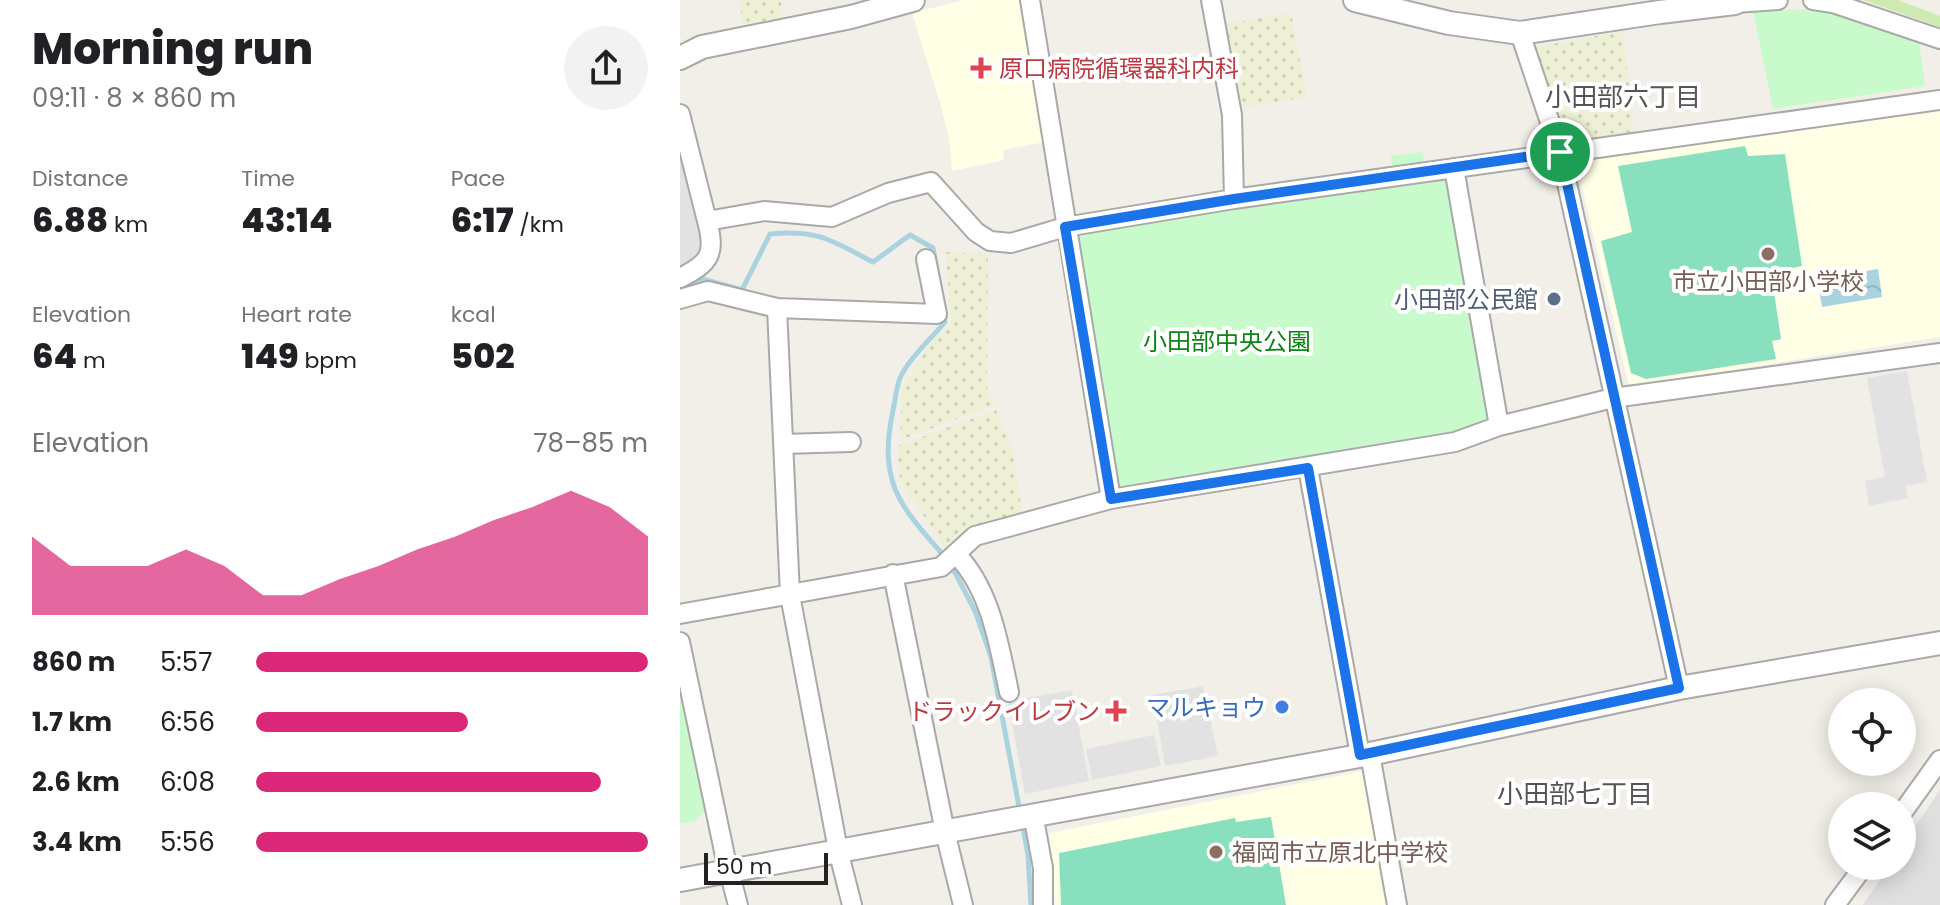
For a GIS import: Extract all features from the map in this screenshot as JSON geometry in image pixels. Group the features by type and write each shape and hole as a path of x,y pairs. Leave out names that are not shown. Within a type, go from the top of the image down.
{"street":[{"path":"680,58 702,47 851,17 913,0"},
{"path":"1030,0 1111,499"},
{"path":"1211,0 1232,115 1234,199"},
{"path":"1355,0 1449,23 1520,33 1734,2 1778,0"},
{"path":"1813,0 1833,3 1940,39"},
{"path":"1520,33 1560,152 1679,688"},
{"path":"707,221 764,211 832,217 888,193 931,182 963,220 990,241 1011,243 1065,227 1234,199 1940,100"},
{"path":"680,114 713,242 710,258 695,271 680,278"},
{"path":"1454,168 1499,426"},
{"path":"680,299 708,291 777,308 937,314 926,259"},
{"path":"777,308 790,595 838,850 852,905"},
{"path":"680,614 941,567 975,536 1111,499 1455,442 1499,426 1613,398 1940,353"},
{"path":"783,444 851,442"},
{"path":"1308,468 1397,905"},
{"path":"956,554 972,570 995,629 1004,658 1009,692"},
{"path":"893,574 945,832 963,905"},
{"path":"680,642 728,871 738,905"},
{"path":"680,880 1365,755 1679,688 1940,643"},
{"path":"1916,793 1940,760"},
{"path":"1024,816 1043,868 1043,905"},
{"path":"1835,905 1854,880"}],"shaded area":[{"path":"740,0 781,0 781,19 742,25"},
{"name":"原口病院循環器科内科","path":"964,0 1020,0 1045,142 1003,150 1004,160 952,171 941,106 912,13"},
{"path":"1291,13 1307,97 1239,108 1225,24"},
{"path":"1623,31 1634,133 1566,143 1536,47"},
{"name":"市立小田部小学校","path":"1940,109 1940,337 1629,386 1578,170 1584,161"},
{"path":"680,145 708,245 699,259 680,268"},
{"path":"946,252 988,254 987,387 994,405 900,440 902,389 930,344 951,324"},
{"path":"1907,371 1927,482 1906,486 1908,498 1869,506 1865,481 1885,477 1867,378"},
{"path":"996,410 1013,452 1022,512 961,533 945,548 900,480 897,446"},
{"path":"1203,686 1218,756 1165,766 1153,695"},
{"path":"1072,690 1089,781 1025,794 1008,701"},
{"path":"1154,735 1161,766 1092,780 1086,749"},
{"name":"福岡市立原北中学校","path":"1368,770 1390,905 1055,905 1049,833"},
{"path":"1940,790 1940,905 1863,905 1880,880 1916,880 1916,825"}],"green space":[{"path":"1863,0 1898,0 1940,16 1940,27"},
{"path":"1820,9 1919,42 1925,86 1773,109 1753,11"},
{"path":"1745,146 1748,156 1785,154 1802,266 1771,272 1781,339 1772,341 1776,359 1646,379 1631,373 1601,241 1632,232 1618,166"},
{"path":"1423,152 1424,163 1392,167 1391,156"},
{"name":"小田部中央公園","path":"1454,168 1499,426 1111,499 1065,227"},
{"path":"680,678 706,809 695,821 680,824"},
{"path":"1271,817 1286,905 1061,905 1059,853 1235,818 1236,822"}],"water":[{"path":"1878,269 1882,297 1822,307 1817,279"}],"waterway":[{"path":"680,287 703,279 742,290 770,234 787,233 824,238 873,262 910,235 933,248 939,281"},
{"path":"944,314 945,322 911,360 900,378 888,456 896,491 904,507 945,557"},
{"path":"951,565 975,611 991,657 1020,812"},
{"path":"1022,822 1028,855 1031,905"}],"place":[{"name":"原口病院循環器科内科","path":"981,68"},
{"name":"市立小田部小学校","path":"1768,254"},
{"name":"小田部公民館","path":"1554,299"},
{"name":"マルキョウ","path":"1282,707"},
{"name":"ドラックイレブン","path":"1116,711"},
{"name":"福岡市立原北中学校","path":"1216,852"}],"district":[{"name":"小田部六丁目","path":"1623,97"},
{"name":"小田部七丁目","path":"1575,794"}],"route":[{"path":"1560,152 1679,688 1360,755 1308,468 1111,499 1065,227 1560,152"}]}
